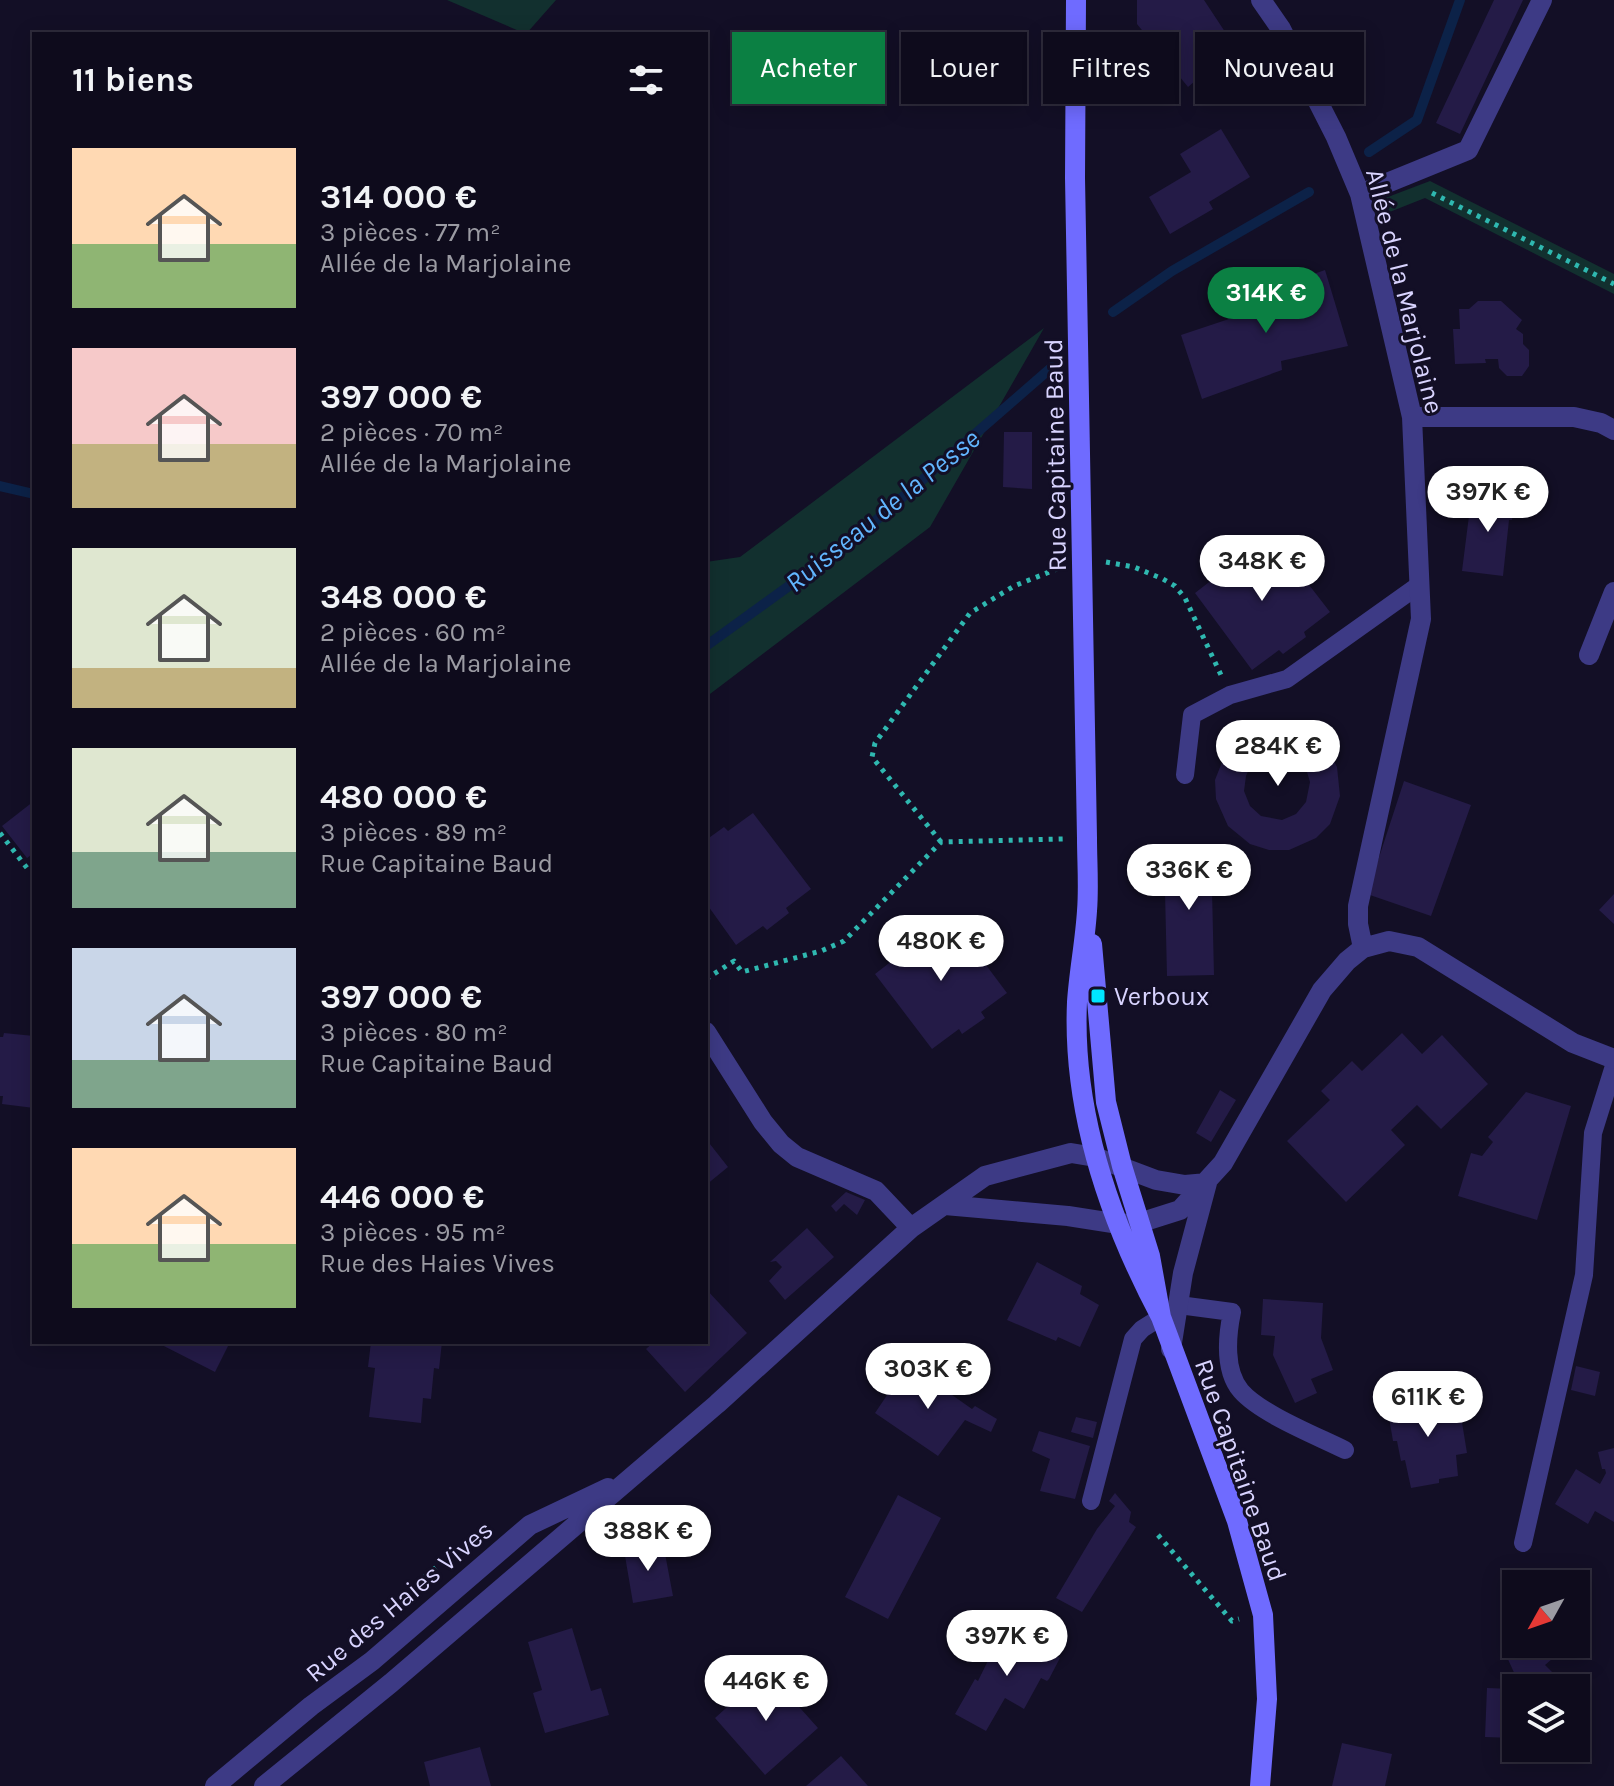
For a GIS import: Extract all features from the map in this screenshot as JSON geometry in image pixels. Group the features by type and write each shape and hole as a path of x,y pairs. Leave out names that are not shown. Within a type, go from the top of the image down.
{"main road":[{"name":"Rue Capitaine Baud","path":"1076,0 1075,178 1087,838 1087,909 1077,1004 1081,1091 1095,1157 1129,1224"},
{"name":"Rue Capitaine Baud","path":"1087,909 1098,996 1106,1102 1122,1166 1133,1263 1161,1317 1237,1521 1263,1615 1267,1699 1260,1786"}],"street":[{"name":"Allée de la Marjolaine","path":"1261,0 1295,56 1336,137 1360,194 1412,417 1421,619 1358,906 1363,948"},
{"path":"1360,194 1468,150 1542,0"},
{"path":"1412,417 1574,417 1601,423 1614,430"},
{"path":"1589,655 1614,592"},
{"path":"945,1205 1129,1224 1180,1210 1207,1183 1231,1149 1322,990 1363,948 1389,941 1418,947 1573,1043 1614,1059"},
{"path":"708,1035 763,1122 781,1144 797,1157 876,1191 911,1228"},
{"name":"Rue des Haies Vives","path":"264,1786 391,1683 717,1404 911,1228 985,1176 1071,1153 1095,1157"},
{"path":"1095,1157 1156,1180 1185,1185 1207,1183"},
{"path":"1171,1349 1183,1273 1207,1183"},
{"name":"Rue des Haies Vives","path":"215,1786 311,1706 372,1661 530,1525 630,1477"}],"lane":[{"path":"1185,775 1192,715 1230,695 1287,679 1419,585"},
{"path":"1523,1543 1584,1275 1593,1133 1614,1066"},
{"path":"1179,1305 1232,1312 1227,1338 1233,1377 1241,1391 1261,1406 1345,1450"},
{"path":"1091,1501 1133,1339 1161,1317"}],"path":[{"path":"1426,190 1614,284"},
{"path":"941,842 872,757 875,743 970,613 1014,586 1045,572 1083,562 1120,563 1163,579 1175,586 1185,598 1230,695"},
{"path":"0,833 32,872"},
{"path":"708,978 734,961 742,972 821,951 844,941 941,842 1087,838"},
{"path":"1158,1535 1232,1621 1263,1615"},
{"path":"379,1616 446,1558"}],"green space":[{"path":"447,0 556,0 528,32"},
{"path":"1430,181 1614,274 1614,294 1425,198 1377,217 1372,203"},
{"path":"1044,328 930,527 708,695 708,562 740,557"}],"building":[{"path":"1137,0 1204,0 1225,32 1195,32 1195,81 1188,87 1179,76 1179,32 1143,32 1137,24"},
{"path":"1494,0 1523,0 1460,134 1436,123"},
{"path":"1221,129 1250,177 1209,202 1213,209 1170,234 1149,197 1191,172 1180,154"},
{"path":"1325,270 1348,346 1281,361 1282,370 1202,399 1181,335 1253,311 1249,297"},
{"path":"1478,301 1501,301 1522,320 1516,329 1523,334 1523,344 1529,350 1529,366 1522,376 1507,376 1499,368 1498,359 1485,359 1486,363 1455,364 1453,329 1460,329 1459,309 1469,309"},
{"path":"1004,432 1032,432 1032,489 1003,487"},
{"path":"1472,492 1515,497 1512,520 1509,520 1503,576 1462,571"},
{"path":"1272,537 1330,612 1304,632 1306,637 1283,654 1279,650 1252,670 1195,593 1222,572 1218,567 1241,550 1244,556"},
{"path":"1286,725 1305,731 1328,749 1337,767 1340,796 1330,824 1316,838 1289,850 1269,850 1250,844 1228,826 1216,799 1215,780 1226,752 1240,738 1257,728","holes":["1272,754 1293,757 1307,772 1310,782 1306,802 1296,814 1282,820 1261,816 1250,806 1244,791 1250,767 1258,759"]},
{"path":"1404,781 1471,805 1431,916 1367,894"},
{"path":"32,803 32,854 27,858 2,826"},
{"path":"753,813 811,889 786,908 789,913 767,930 763,926 736,945 708,906 708,839 724,827 728,831"},
{"path":"1211,848 1214,975 1167,976 1164,850"},
{"path":"1614,894 1614,924 1599,910"},
{"path":"950,917 1007,993 981,1012 985,1018 962,1034 959,1029 932,1049 875,974 902,953 898,947 921,931 926,935"},
{"path":"4,1033 32,1036 32,1108 2,1104 0,1037"},
{"path":"1402,1033 1422,1054 1442,1035 1488,1084 1441,1129 1417,1105 1391,1130 1405,1145 1346,1202 1287,1141 1330,1100 1321,1091 1352,1061 1362,1071"},
{"path":"1220,1090 1236,1100 1211,1142 1196,1133"},
{"path":"1526,1092 1571,1106 1537,1220 1458,1196 1471,1153 1482,1156 1493,1142 1488,1137"},
{"path":"708,1142 728,1167 708,1183"},
{"path":"846,1192 865,1200 857,1215 844,1204 836,1212 831,1206"},
{"path":"807,1228 834,1257 785,1300 769,1281 782,1267 776,1261 770,1262"},
{"path":"1037,1262 1082,1286 1080,1294 1099,1305 1080,1347 1058,1337 1056,1341 1007,1320"},
{"path":"708,1291 747,1333 685,1392 646,1349 652,1344 708,1344"},
{"path":"1263,1299 1323,1303 1321,1338 1333,1370 1311,1379 1317,1393 1295,1403 1273,1355 1275,1336 1261,1335"},
{"path":"160,1344 229,1344 215,1372"},
{"path":"371,1344 442,1344 439,1369 434,1368 431,1399 423,1398 421,1423 369,1417 375,1368 368,1367"},
{"path":"908,1364 972,1409 975,1406 997,1419 991,1432 965,1420 938,1456 875,1413"},
{"path":"1576,1366 1600,1372 1595,1396 1571,1390"},
{"path":"1458,1398 1467,1453 1456,1455 1458,1476 1411,1488 1405,1460 1401,1461 1397,1441 1393,1441 1387,1406 1401,1400 1401,1404 1420,1401 1420,1404"},
{"path":"1076,1417 1097,1422 1093,1438 1071,1432"},
{"path":"1039,1431 1090,1446 1075,1499 1040,1491 1050,1459 1032,1451"},
{"path":"1614,1448 1614,1522 1595,1511 1588,1524 1555,1504 1576,1469 1600,1484 1606,1473 1598,1452"},
{"path":"1115,1493 1131,1512 1129,1522 1136,1527 1082,1612 1056,1598 1097,1529 1115,1506 1109,1501"},
{"path":"898,1495 941,1518 888,1619 845,1597"},
{"path":"663,1543 673,1596 633,1603 624,1550"},
{"path":"1005,1626 1060,1658 1049,1679 1041,1678 1024,1709 1005,1698 986,1731 955,1714 975,1679 978,1681"},
{"path":"572,1628 591,1691 601,1688 609,1715 545,1733 533,1693 542,1690 528,1642"},
{"path":"1507,1658 1552,1659 1545,1665 1554,1674 1515,1674"},
{"path":"767,1671 818,1728 765,1775 715,1718"},
{"path":"1487,1688 1502,1689 1502,1738 1485,1737"},
{"path":"1342,1743 1392,1754 1385,1786 1332,1786"},
{"path":"480,1747 491,1786 430,1786 424,1762"},
{"path":"841,1756 868,1786 806,1786"}],"waterway":[{"name":"Ruisseau de la Pesse","path":"1369,152 1417,120 1460,0"},
{"name":"Ruisseau de la Pesse","path":"1113,312 1172,271 1309,192"},
{"name":"Ruisseau de la Pesse","path":"708,645 858,536 1052,367"},
{"name":"Ruisseau de la Pesse","path":"0,486 32,494"}],"place":[{"name":"Verboux","path":"1098,996"}]}
